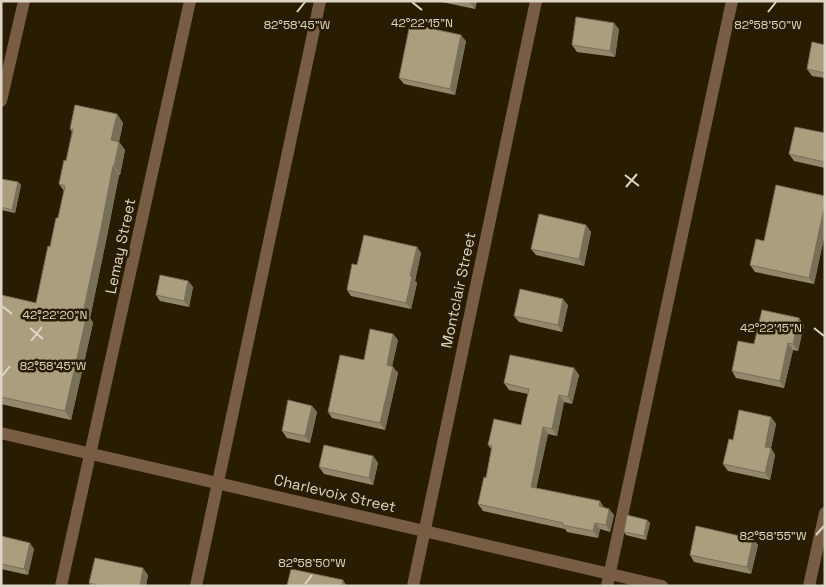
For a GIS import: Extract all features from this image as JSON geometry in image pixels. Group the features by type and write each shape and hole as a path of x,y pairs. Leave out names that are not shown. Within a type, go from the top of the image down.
{"street":[{"path":"1,101 24,1"},
{"name":"Lemay Street","path":"61,586 190,1"},
{"path":"196,586 320,1"},
{"name":"Montclair Street","path":"413,586 536,1"},
{"path":"609,580 732,1"},
{"name":"Charlevoix Street","path":"1,433 424,530 609,580 662,586"},
{"path":"810,586 825,513"}],"building":[{"path":"576,17 614,23 610,51 572,45"},
{"path":"410,24 461,35 450,89 399,78"},
{"path":"812,42 825,45 825,73 807,69"},
{"path":"75,105 117,114 111,140 119,142 83,313 87,314 65,411 1,397 1,295 36,303 48,246 50,247 65,186 59,184 73,129 70,129"},
{"path":"795,127 825,133 825,162 789,154"},
{"path":"1,179 18,182 12,210 1,207"},
{"path":"776,185 825,196 825,204 809,278 750,265 756,239 764,241"},
{"path":"539,214 586,225 579,259 531,249"},
{"path":"364,235 417,247 406,303 347,290 352,264 357,265"},
{"path":"160,275 188,281 184,301 156,295"},
{"path":"520,289 563,299 558,325 514,316"},
{"path":"762,310 799,318 793,344 788,343 780,381 732,371 738,341 754,344"},
{"path":"370,329 393,334 387,365 393,367 380,423 328,412 340,355 364,360"},
{"path":"510,355 574,368 568,397 559,395 552,429 543,427 531,487 600,501 599,506 609,509 606,525 595,523 593,531 478,504 484,477 486,478 492,446 488,445 494,419 521,425 529,389 504,383"},
{"path":"288,400 312,406 305,436 282,431"},
{"path":"739,410 771,417 765,447 771,448 765,473 723,464 729,439 733,440"},
{"path":"324,445 373,456 369,478 319,467"},
{"path":"627,515 647,520 644,536 624,532"},
{"path":"696,526 753,539 747,567 690,555"},
{"path":"1,536 30,543 24,569 1,564"},
{"path":"95,558 143,568 140,586 101,586 89,583"},
{"path":"291,569 343,580 342,586 287,586"}]}
